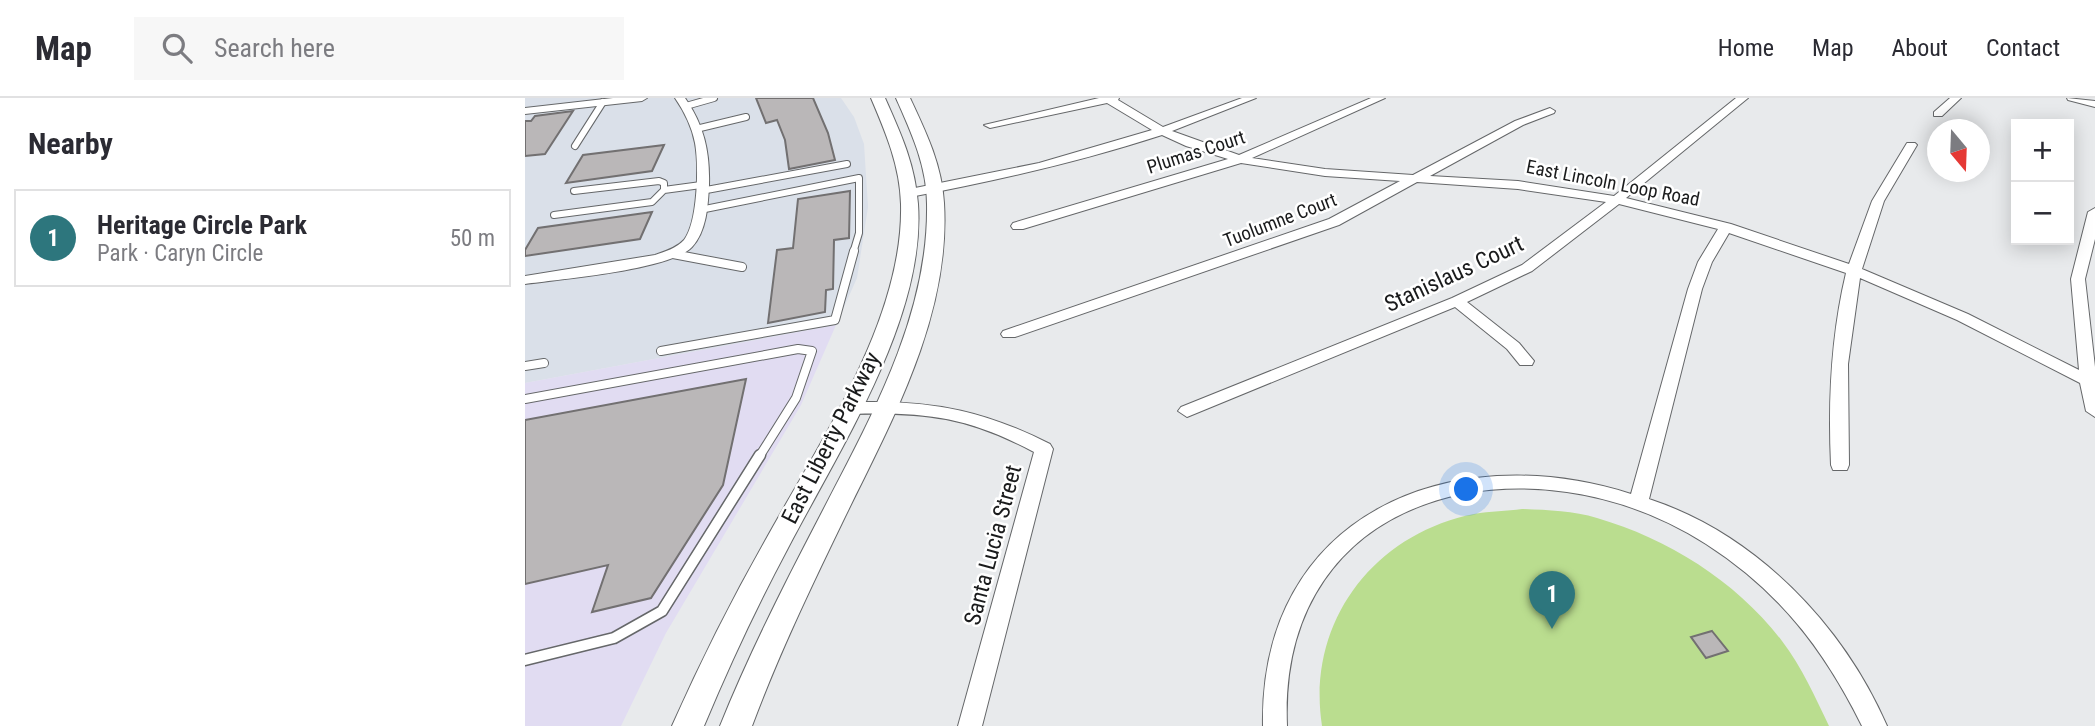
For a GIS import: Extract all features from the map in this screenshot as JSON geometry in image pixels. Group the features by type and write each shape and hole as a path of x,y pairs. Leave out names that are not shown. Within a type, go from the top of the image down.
{"street":[{"path":"525,111 642,98"},
{"name":"East Liberty Parkway","path":"688,726 751,594 852,408 885,328 904,269 911,224 910,193 904,155 893,124 878,98"},
{"name":"East Liberty Parkway","path":"736,726 762,659 886,407 928,286 937,222 936,188 925,137 903,98"},
{"path":"990,125 1110,98"},
{"name":"East Lincoln Loop Road","path":"1110,98 1164,132 1239,160 1323,174 1503,184 1614,200 1726,227 1853,270 1946,309 2092,382"},
{"path":"910,193 1006,175 1164,132 1251,98"},
{"name":"Plumas Court","path":"1018,226 1239,160 1380,98"},
{"name":"Stanislaus Court","path":"1187,411 1457,301 1534,264 1743,98"},
{"path":"1938,114 1956,98"},
{"path":"2072,98 2095,104"},
{"path":"525,280 673,254 689,242 696,230 700,210 703,160 696,129 683,102"},
{"name":"Tuolumne Court","path":"1009,334 1302,235 1363,208 1519,122 1550,111"},
{"path":"1840,465 1837,420 1840,360 1853,270 1879,200 1911,145"},
{"path":"2095,212 2077,279 2095,411"},
{"path":"1638,503 1695,289 1705,262 1726,227"},
{"path":"1457,301 1513,346 1526,361"},
{"name":"Santa Lucia Street","path":"852,408 886,407 959,414 1002,428 1044,449 970,726"},
{"path":"1275,726 1276,675 1282,641 1293,611 1322,566 1347,540 1370,523 1422,498 1487,483 1557,484 1605,493 1638,503 1680,521 1714,540 1780,589 1810,620 1836,653 1860,691 1875,726"}],"lane":[{"path":"683,102 714,98"},
{"path":"575,146 603,102"},
{"path":"696,129 746,117"},
{"path":"554,215 652,202 664,190 701,188 847,164"},
{"path":"661,351 835,320 859,233 859,178 700,210"},
{"path":"574,191 659,181 664,183 664,190"},
{"path":"673,254 742,267"},
{"path":"525,399 798,349 812,351 796,398 662,611 614,638 525,660"},
{"path":"525,366 544,363"}],"shaded area":[{"path":"525,98 841,98 854,117 864,144 868,207 857,278 836,325 525,383"},
{"path":"836,325 801,405 666,633 621,726 525,726 525,383"}],"green space":[{"path":"1522,509 1569,512 1597,518 1650,538 1700,565 1744,600 1782,641 1802,672 1829,726 1322,726 1320,688 1325,652 1336,619 1354,589 1377,563 1405,541 1438,525 1474,514"}],"building":[{"path":"756,98 813,98 828,133 835,160 789,169 785,140 777,120 766,123"},
{"path":"573,111 545,154 525,156 525,121 531,121 535,116"},
{"path":"664,145 652,171 566,183 583,155"},
{"path":"850,191 849,238 834,240 833,289 826,290 825,312 768,323 777,250 793,248 798,199"},
{"path":"652,212 640,239 525,256 525,250 538,228"},
{"path":"746,379 723,485 651,598 592,612 608,565 525,584 525,420"},
{"path":"1712,631 1728,651 1706,658 1691,637"}],"place":[{"name":"Heritage Circle Park","path":"1552,629"}]}
